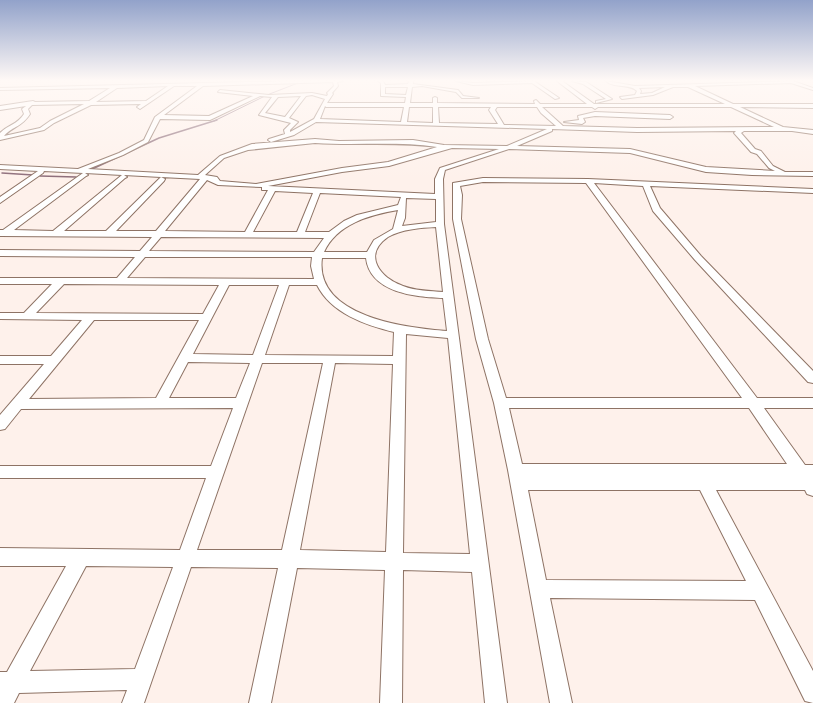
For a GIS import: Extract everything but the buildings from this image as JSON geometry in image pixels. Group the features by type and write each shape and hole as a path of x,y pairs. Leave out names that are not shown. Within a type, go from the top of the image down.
{"street":[{"path":"0,137 6,130 23,121 27,114"},
{"path":"0,137 45,128 70,114"},
{"path":"2,235 81,173 104,159 121,154 146,140 158,117 162,114"},
{"path":"158,117 210,118 219,114"},
{"path":"261,114 295,122 287,130 288,134"},
{"path":"286,119 290,114"},
{"path":"316,120 318,114"},
{"path":"404,123 406,114"},
{"path":"435,114 436,124"},
{"path":"495,114 502,127"},
{"path":"545,114 556,126 563,128 630,130 785,130 813,132"},
{"path":"606,114 630,130"},
{"path":"120,281 202,178 222,157 288,134 316,120 502,127 556,126 582,122 580,117 606,114 669,115 683,125 681,130"},
{"path":"734,114 768,114"},
{"path":"750,114 785,130"},
{"path":"496,703 440,224 439,179 442,169 493,154 505,147 556,126"},
{"path":"742,130 737,133 753,151 759,152 771,168 786,173"},
{"path":"246,148 315,140 340,143 413,142 448,147 505,147 630,151 640,152 692,168 759,173 813,174"},
{"path":"256,186 342,170 389,164 448,147"},
{"path":"1,170 202,178 214,179 218,183 317,191 403,202"},
{"path":"1,170 81,173 161,179 202,178"},
{"path":"0,201 41,172"},
{"path":"56,233 122,177"},
{"path":"109,233 161,179"},
{"path":"561,703 517,477 501,403 482,338 457,219 458,196 456,185 460,183 482,180 588,181 813,191"},
{"path":"588,181 810,479"},
{"path":"645,183 651,193 656,208 698,258 813,379"},
{"path":"248,234 273,188"},
{"path":"300,235 317,191"},
{"path":"439,196 403,202 348,223 330,235 324,242 316,258 316,274 319,282 332,299 348,311 368,320 400,329 453,335"},
{"path":"396,231 403,202"},
{"path":"440,224 426,225 396,231 379,240 373,247 369,258 373,270 381,279 394,286 416,292 448,295"},
{"path":"2,235 56,233 330,235"},
{"path":"0,253 139,257 369,258"},
{"path":"0,260 139,257"},
{"path":"27,316 61,281"},
{"path":"1,282 319,282"},
{"path":"160,403 226,282"},
{"path":"133,703 285,282"},
{"path":"0,316 207,317"},
{"path":"0,425 91,316"},
{"path":"391,703 400,329"},
{"path":"185,358 400,360"},
{"path":"260,703 330,359"},
{"path":"0,360 54,360"},
{"path":"18,404 241,403"},
{"path":"501,403 813,403"},
{"path":"0,472 216,472"},
{"path":"517,477 701,476 810,479"},
{"path":"701,476 813,693"},
{"path":"0,557 395,560 480,563"},
{"path":"2,703 6,682 81,557"},
{"path":"540,589 761,591"},
{"path":"6,682 142,679"}],"waterway":[{"path":"214,121 229,114"},
{"path":"90,170 159,138 214,121"},
{"path":"2,173 33,175"},
{"path":"40,176 76,177"}]}
